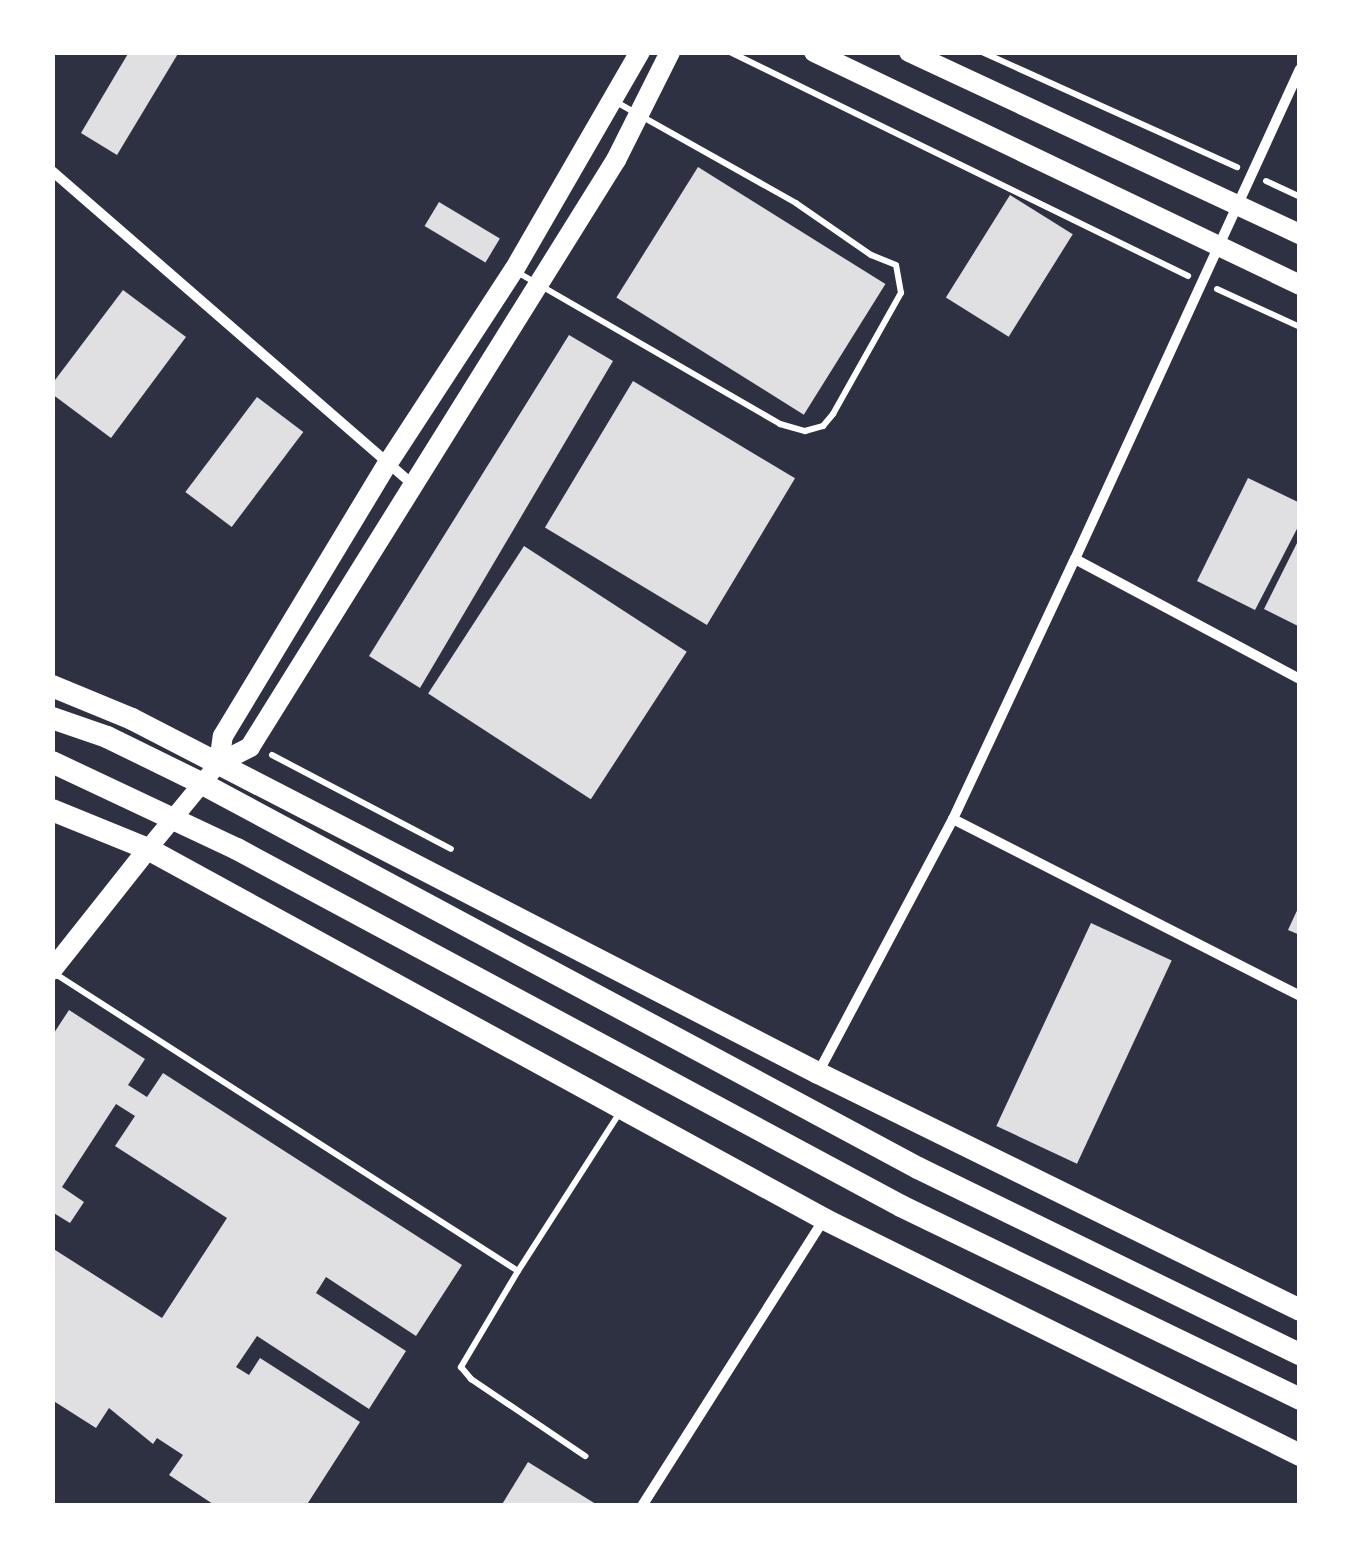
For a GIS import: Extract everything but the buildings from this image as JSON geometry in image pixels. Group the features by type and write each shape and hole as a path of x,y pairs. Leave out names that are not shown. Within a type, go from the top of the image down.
{"main road":[{"path":"219,762 223,736 388,463 514,270 615,102 640,52"},
{"path":"219,762 250,747 539,284 639,115 670,52"},
{"path":"814,52 1300,285"},
{"path":"909,52 1300,234"},
{"path":"52,686 219,762 818,1073 1300,1310"},
{"path":"52,718 106,737 199,782 918,1168 1300,1354"},
{"path":"52,762 237,850 902,1206 1300,1399"},
{"path":"52,810 148,849 824,1220 1300,1455"},
{"path":"52,971 148,849"}],"street":[{"path":"818,1073 954,819 1300,69"},
{"path":"52,171 413,486"},
{"path":"1075,559 1300,680"},
{"path":"148,849 219,762"},
{"path":"954,819 1300,996"},
{"path":"642,1506 824,1220"}],"lane":[{"path":"514,270 780,424 805,431 824,426 832,414 902,294 896,265 872,254 796,202 615,102"},
{"path":"52,971 518,1271"},
{"path":"585,1456 472,1379 461,1366 622,1110"}],"path":[{"path":"730,52 1300,327"},
{"path":"982,52 1300,197"}]}
